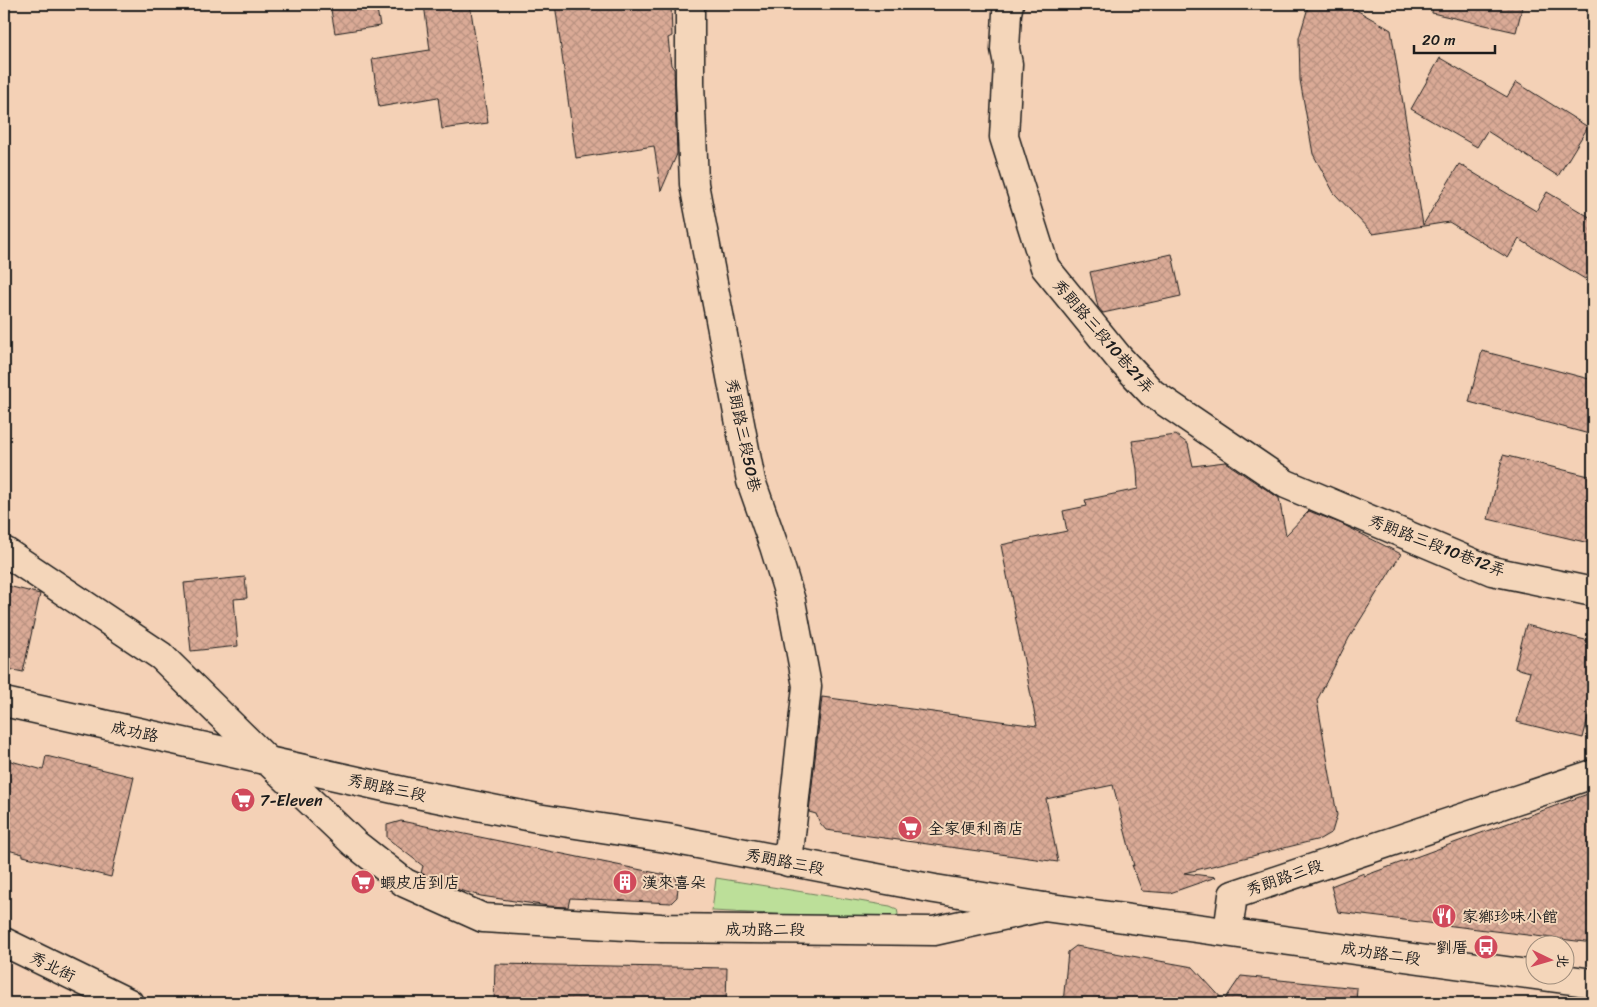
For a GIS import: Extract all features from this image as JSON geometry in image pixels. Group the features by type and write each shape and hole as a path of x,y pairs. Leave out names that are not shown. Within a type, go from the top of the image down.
{"street":[{"name":"秀朗路三段50巷","path":"690,4 690,83 694,184 751,481 792,601 806,686 788,862"},
{"name":"秀朗路三段10巷21弄","path":"1009,4 1005,49 1008,64 1004,137 1009,158 1045,267 1118,358 1152,393 1286,484"},
{"name":"秀朗路三段10巷12弄","path":"1286,484 1492,570 1593,592"},
{"path":"4,551 161,656 267,760"},
{"name":"成功路","path":"4,702 267,760"},
{"name":"秀朗路三段","path":"267,760 407,792 537,818 666,838 788,862 1044,907 1228,932 1234,895 1593,774"},
{"name":"成功路二段","path":"267,760 354,843 405,883 483,918 669,928 934,931 1044,907"},
{"name":"成功路二段","path":"1228,932 1593,983"},
{"name":"秀北街","path":"4,942 129,1003"}],"green space":[{"path":"716,878 890,906 897,909 898,914 896,918 889,920 712,911"}],"building":[{"path":"330,4 376,4 380,26 335,33"},
{"path":"424,4 470,4 488,123 442,129 438,97 379,107 372,59 430,50"},
{"path":"555,4 671,4 672,36 668,38 671,65 674,69 677,154 661,191 654,146 576,158"},
{"path":"1309,4 1346,4 1391,30 1423,225 1459,164 1536,211 1547,192 1593,219 1593,265 1585,279 1519,239 1508,258 1449,222 1373,234 1334,193 1313,154 1300,80 1299,38"},
{"path":"1433,4 1523,4 1516,32 1432,13"},
{"path":"1440,58 1507,97 1516,82 1588,127 1558,176 1487,131 1477,147 1411,109"},
{"path":"1172,254 1181,296 1103,313 1098,307 1090,272"},
{"path":"1482,351 1593,380 1593,435 1469,402"},
{"path":"1176,435 1188,444 1193,466 1225,462 1279,498 1286,535 1309,511 1342,524 1401,554 1349,638 1317,700 1337,815 1332,832 1320,839 1184,873 1216,877 1170,893 1142,891 1132,865 1134,866 1113,785 1046,799 1058,862 826,830 816,814 809,812 822,697 1037,726 1001,545 1067,531 1063,511 1087,506 1085,500 1138,489 1132,441"},
{"path":"1503,455 1593,477 1593,544 1488,519"},
{"path":"245,577 247,598 234,599 238,646 191,651 184,583"},
{"path":"4,585 40,594 23,672 4,668"},
{"path":"1526,625 1593,642 1593,697 1583,738 1517,722 1530,672 1515,668"},
{"path":"46,756 134,777 111,877 23,856 23,854 4,849 4,759 43,770"},
{"path":"1593,792 1593,943 1574,941 1574,934 1524,935 1338,912 1331,886 1364,873 1364,876"},
{"path":"401,821 676,877 677,897 671,903 570,898 568,907 548,906 481,896 459,890 421,873 423,866 387,838 387,825"},
{"path":"1076,946 1193,967 1224,1001 1241,976 1357,988 1356,1003 1063,1003 1068,952"},
{"path":"495,964 727,968 726,1003 494,1003"}],"place":[{"name":"7-Eleven","path":"243,800"},
{"name":"全家便利商店","path":"910,828"},
{"name":"蝦皮店到店","path":"363,882"},
{"name":"漢來喜朵","path":"625,882"},
{"name":"家鄉珍味小館","path":"1444,916"},
{"name":"劉厝","path":"1486,947"}]}
